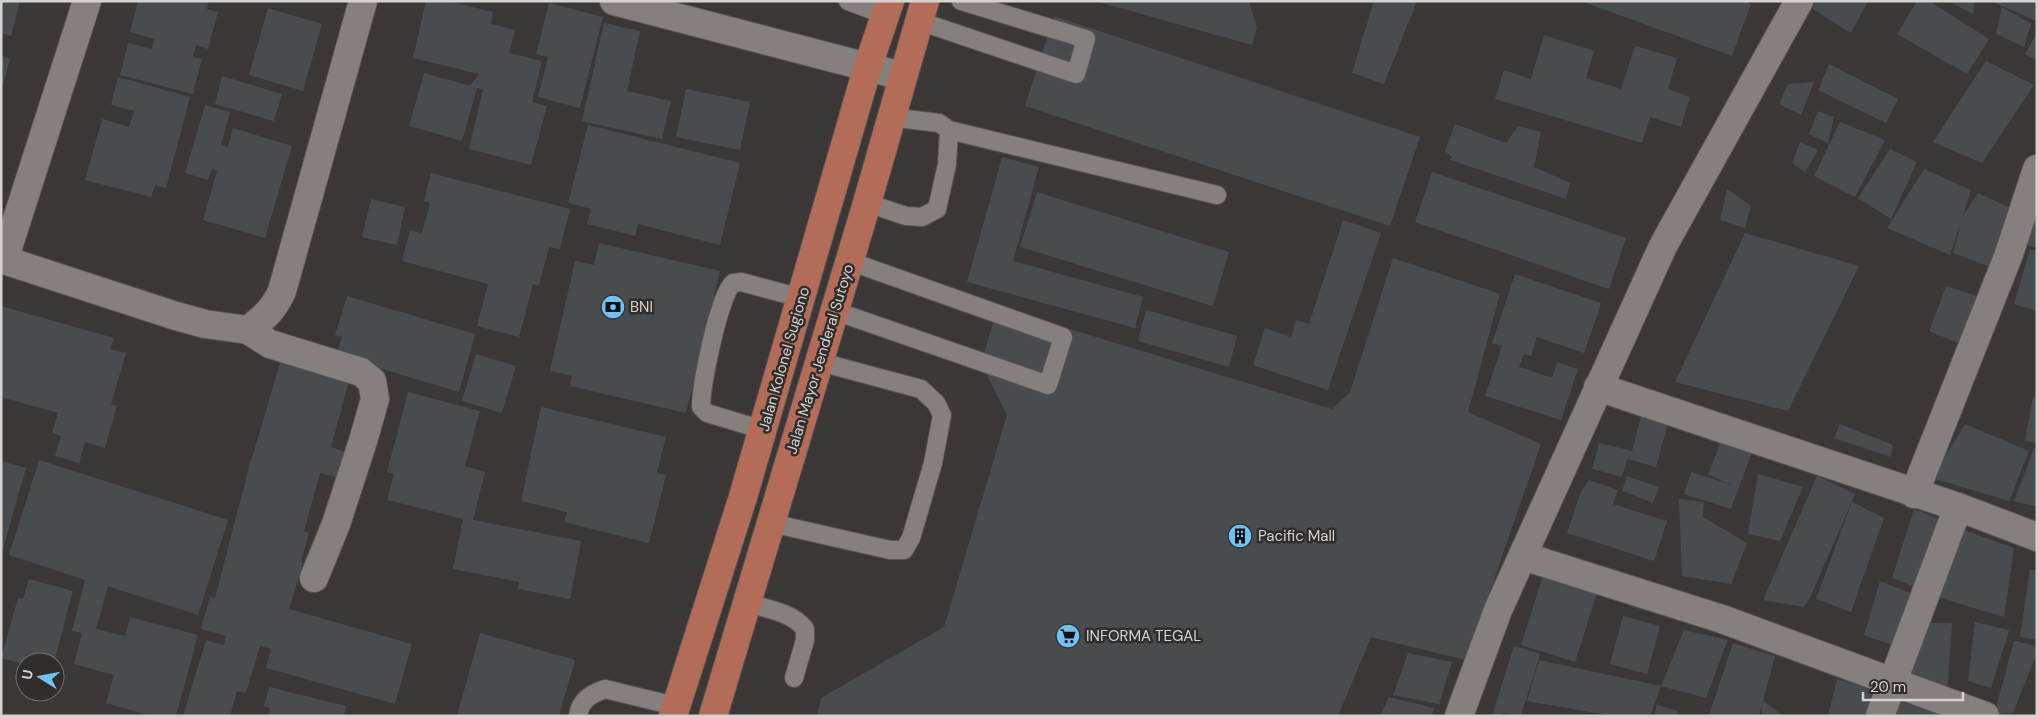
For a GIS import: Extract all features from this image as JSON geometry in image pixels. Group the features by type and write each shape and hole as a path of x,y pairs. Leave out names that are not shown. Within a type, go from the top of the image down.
{"highway":[{"name":"Jalan Kolonel Sugiono","path":"674,711 763,430 868,66 887,8"},
{"name":"Jalan Mayor Jenderal Sutoyo","path":"713,716 820,362 922,11"}],"street":[{"path":"87,1 2,260 176,316 213,325 248,330 270,344 361,372 372,381 375,399 363,441 336,524 314,578"},
{"path":"248,330 266,317 275,305 282,290 362,1"},
{"path":"614,1 902,76"},
{"path":"1459,716 1498,610 1663,246 1799,1"},
{"path":"1914,494 2009,254 2037,169"},
{"path":"1598,387 1914,494 1958,507 2037,537"},
{"path":"1880,716 1958,507"},
{"path":"1523,556 1722,618 1893,680 1985,716"}],"lane":[{"path":"848,1 887,8"},
{"path":"922,11 1076,74 1086,39 961,1"},
{"path":"890,118 939,123 949,130 1217,195"},
{"path":"867,203 906,216 922,218 937,208 947,164 949,130"},
{"path":"835,310 1048,385 1063,337 849,261"},
{"path":"763,430 707,413 701,406 706,370 725,295 732,283 741,282 801,298"},
{"path":"771,523 890,550 904,550 911,538 933,463 942,415 936,403 921,389 820,362"},
{"path":"747,603 789,616 800,622 806,629 805,640 794,678"},
{"path":"578,716 583,701 604,689 674,711"}],"building":[{"path":"1,1 20,1 11,36 1,33"},
{"path":"138,1 209,1 207,9 218,12 208,49 196,45 193,57 202,59 193,94 120,75 128,43 152,49 154,39 130,32"},
{"path":"426,1 449,1 493,12 491,24 515,30 509,53 542,61 532,102 547,106 531,165 469,149 483,89 477,88 462,141 409,126 424,73 470,86 479,74 413,58"},
{"path":"1095,1 1249,1 1257,27 1252,45"},
{"path":"1374,1 1417,1 1384,84 1352,73"},
{"path":"1581,1 1744,1 1751,4 1732,56"},
{"path":"1815,1 1868,1 1851,33 1811,8"},
{"path":"1917,1 1929,1 1989,39 1967,74 1897,34"},
{"path":"1948,1 1975,1 1973,14"},
{"path":"1991,1 2037,1 2036,21"},
{"path":"549,3 603,17 580,108 538,97 548,57 536,54"},
{"path":"2002,7 2031,24 2024,47 1996,34"},
{"path":"268,8 322,24 303,91 249,75"},
{"path":"1054,16 1420,137 1390,226 1025,106"},
{"path":"604,23 640,31 627,91 671,101 662,139 582,121"},
{"path":"2037,33 2037,60 2025,54"},
{"path":"1544,35 1594,51 1586,78 1621,89 1635,46 1677,58 1668,89 1690,97 1681,127 1650,117 1642,143 1495,99 1504,70 1531,79"},
{"path":"1,56 10,59 2,89 1,89"},
{"path":"1986,61 2034,85 1982,163 1933,142"},
{"path":"1829,64 1898,99 1886,123 1818,90"},
{"path":"222,76 282,94 274,121 215,104"},
{"path":"118,77 190,97 166,188 155,185 151,197 85,180 102,119 129,127 134,111 111,105"},
{"path":"1814,82 1801,115 1779,104 1788,84"},
{"path":"686,89 750,102 740,150 676,137"},
{"path":"205,105 230,112 221,145 228,147 233,128 292,146 265,238 203,220 217,171 212,169 208,180 185,173"},
{"path":"1818,111 1834,117 1828,143 1809,134"},
{"path":"1840,122 1885,140 1855,197 1814,176"},
{"path":"1455,124 1506,143 1518,126 1541,132 1534,167 1570,183 1566,199 1450,160 1452,157 1445,151"},
{"path":"588,125 740,163 720,245 638,224 635,236 587,224 591,209 568,203"},
{"path":"1800,142 1818,150 1805,172 1792,163"},
{"path":"1890,149 1917,162 1891,219 1858,198"},
{"path":"1002,157 1039,167 1013,261 1143,297 1135,328 967,282"},
{"path":"1924,169 1971,190 1963,216 1978,193 2021,213 1996,269 1953,253 1962,219 1950,255 1887,228"},
{"path":"1432,172 1626,238 1609,289 1415,222"},
{"path":"431,173 570,209 560,249 549,247 539,286 533,284 519,337 477,326 488,284 402,261 410,230 422,233 430,203 424,201"},
{"path":"1727,189 1751,206 1745,228 1720,220"},
{"path":"1037,192 1229,252 1213,306 1020,247"},
{"path":"2037,192 2037,248 2022,244"},
{"path":"371,199 405,207 397,245 362,237"},
{"path":"1343,220 1381,233 1328,390 1253,365 1265,328 1291,337 1296,320 1309,324"},
{"path":"1745,233 1859,266 1788,411 1675,382"},
{"path":"599,243 720,271 686,413 570,386 572,376 550,371 575,261 594,265"},
{"path":"2030,249 2037,251 2037,311 2014,304"},
{"name":"Pacific Mall","path":"1393,258 1500,294 1468,412 1541,444 1466,660 1371,637 1338,716 817,716 821,698 944,627 1007,415 981,363 998,307 1332,409 1350,392"},
{"path":"1515,274 1601,303 1584,353 1537,337 1531,356 1524,354 1519,367 1552,378 1557,362 1578,369 1561,420 1485,396 1502,346 1492,343"},
{"path":"1946,286 1986,299 1961,344 1929,331"},
{"path":"347,296 475,334 459,392 336,355 342,337 335,335"},
{"path":"1,306 114,338 110,349 126,353 111,404 117,406 105,448 85,442 79,463 55,456 61,436 52,433 58,413 1,397"},
{"path":"1146,310 1237,336 1229,367 1138,341"},
{"path":"476,354 516,366 502,413 462,401"},
{"path":"281,360 350,377 331,447 352,454 344,479 320,473 304,531 309,533 301,562 303,563 289,609 412,644 395,704 266,668 271,649 260,646 246,693 237,691 230,716 183,716 206,640 224,645 226,636 201,629 210,596 215,598 248,471"},
{"path":"408,392 480,411 465,466 485,472 473,520 581,541 570,599 518,589 519,582 453,569 463,519 387,500 394,474 387,472"},
{"path":"2033,397 2037,398 2037,443 2025,441"},
{"path":"541,407 666,437 657,473 666,475 649,543 564,522 567,512 521,501"},
{"path":"1641,416 1668,423 1656,467 1627,459 1622,477 1592,469 1599,443 1632,451"},
{"path":"1840,424 1893,445 1891,457 1834,438"},
{"path":"1965,424 2029,451 2009,501 1932,478"},
{"path":"1721,440 1752,452 1731,509 1684,494 1691,472 1735,486 1708,475"},
{"path":"2034,448 2037,448 2037,507 2014,501"},
{"path":"39,460 228,520 198,615 108,586 96,629 125,636 130,617 198,635 176,716 151,716 106,703 114,675 74,664 82,633 72,631 85,580 9,555"},
{"path":"1,461 26,468 2,553 1,553"},
{"path":"1758,474 1803,487 1780,541 1748,534"},
{"path":"1627,476 1659,487 1653,503 1622,491"},
{"path":"1817,476 1855,494 1810,598 1804,607 1763,600"},
{"path":"1589,480 1618,490 1613,504 1667,521 1654,561 1567,533 1580,493"},
{"path":"1679,499 1704,502 1703,517 1747,543 1731,584 1682,576"},
{"path":"1852,502 1884,518 1851,612 1816,599"},
{"path":"1914,509 1946,522 1923,590 1892,578"},
{"path":"1964,530 2014,548 2004,617 1938,597"},
{"path":"2030,569 2037,571 2037,640 2020,637"},
{"path":"1543,576 1597,593 1575,662 1521,645"},
{"path":"29,579 73,591 57,652 15,652 15,662 1,658 18,598 23,599"},
{"path":"1880,581 1918,596 1898,647 1864,635"},
{"path":"1623,616 1660,626 1647,674 1610,664"},
{"path":"1975,622 2009,630 1991,688 1968,681"},
{"path":"1924,623 1952,623 1947,693 1906,680"},
{"path":"1684,630 1728,640 1706,698 1661,686"},
{"path":"480,633 575,660 559,716 457,716"},
{"path":"2014,641 2037,646 2037,653 2013,713 1994,715"},
{"path":"1733,643 1775,656 1759,716 1709,715"},
{"path":"1514,646 1540,654 1521,716 1502,713 1501,716 1492,716"},
{"path":"1408,653 1452,662 1439,704 1393,695"},
{"path":"1539,660 1661,686 1650,716 1612,716 1527,701"},
{"path":"1837,679 1880,692 1879,716 1828,716"},
{"path":"269,687 346,706 344,716 268,716 270,708 264,706"},
{"path":"1389,697 1434,708 1432,716 1380,716"},
{"path":"1891,699 1939,713 1938,716 1886,716"},
{"path":"1763,701 1784,716 1761,716"},
{"path":"1657,705 1678,711 1677,716 1654,716"}],"place":[{"name":"BNI","path":"613,307"},
{"name":"Pacific Mall","path":"1240,536"},
{"name":"INFORMA TEGAL","path":"1068,636"}]}
